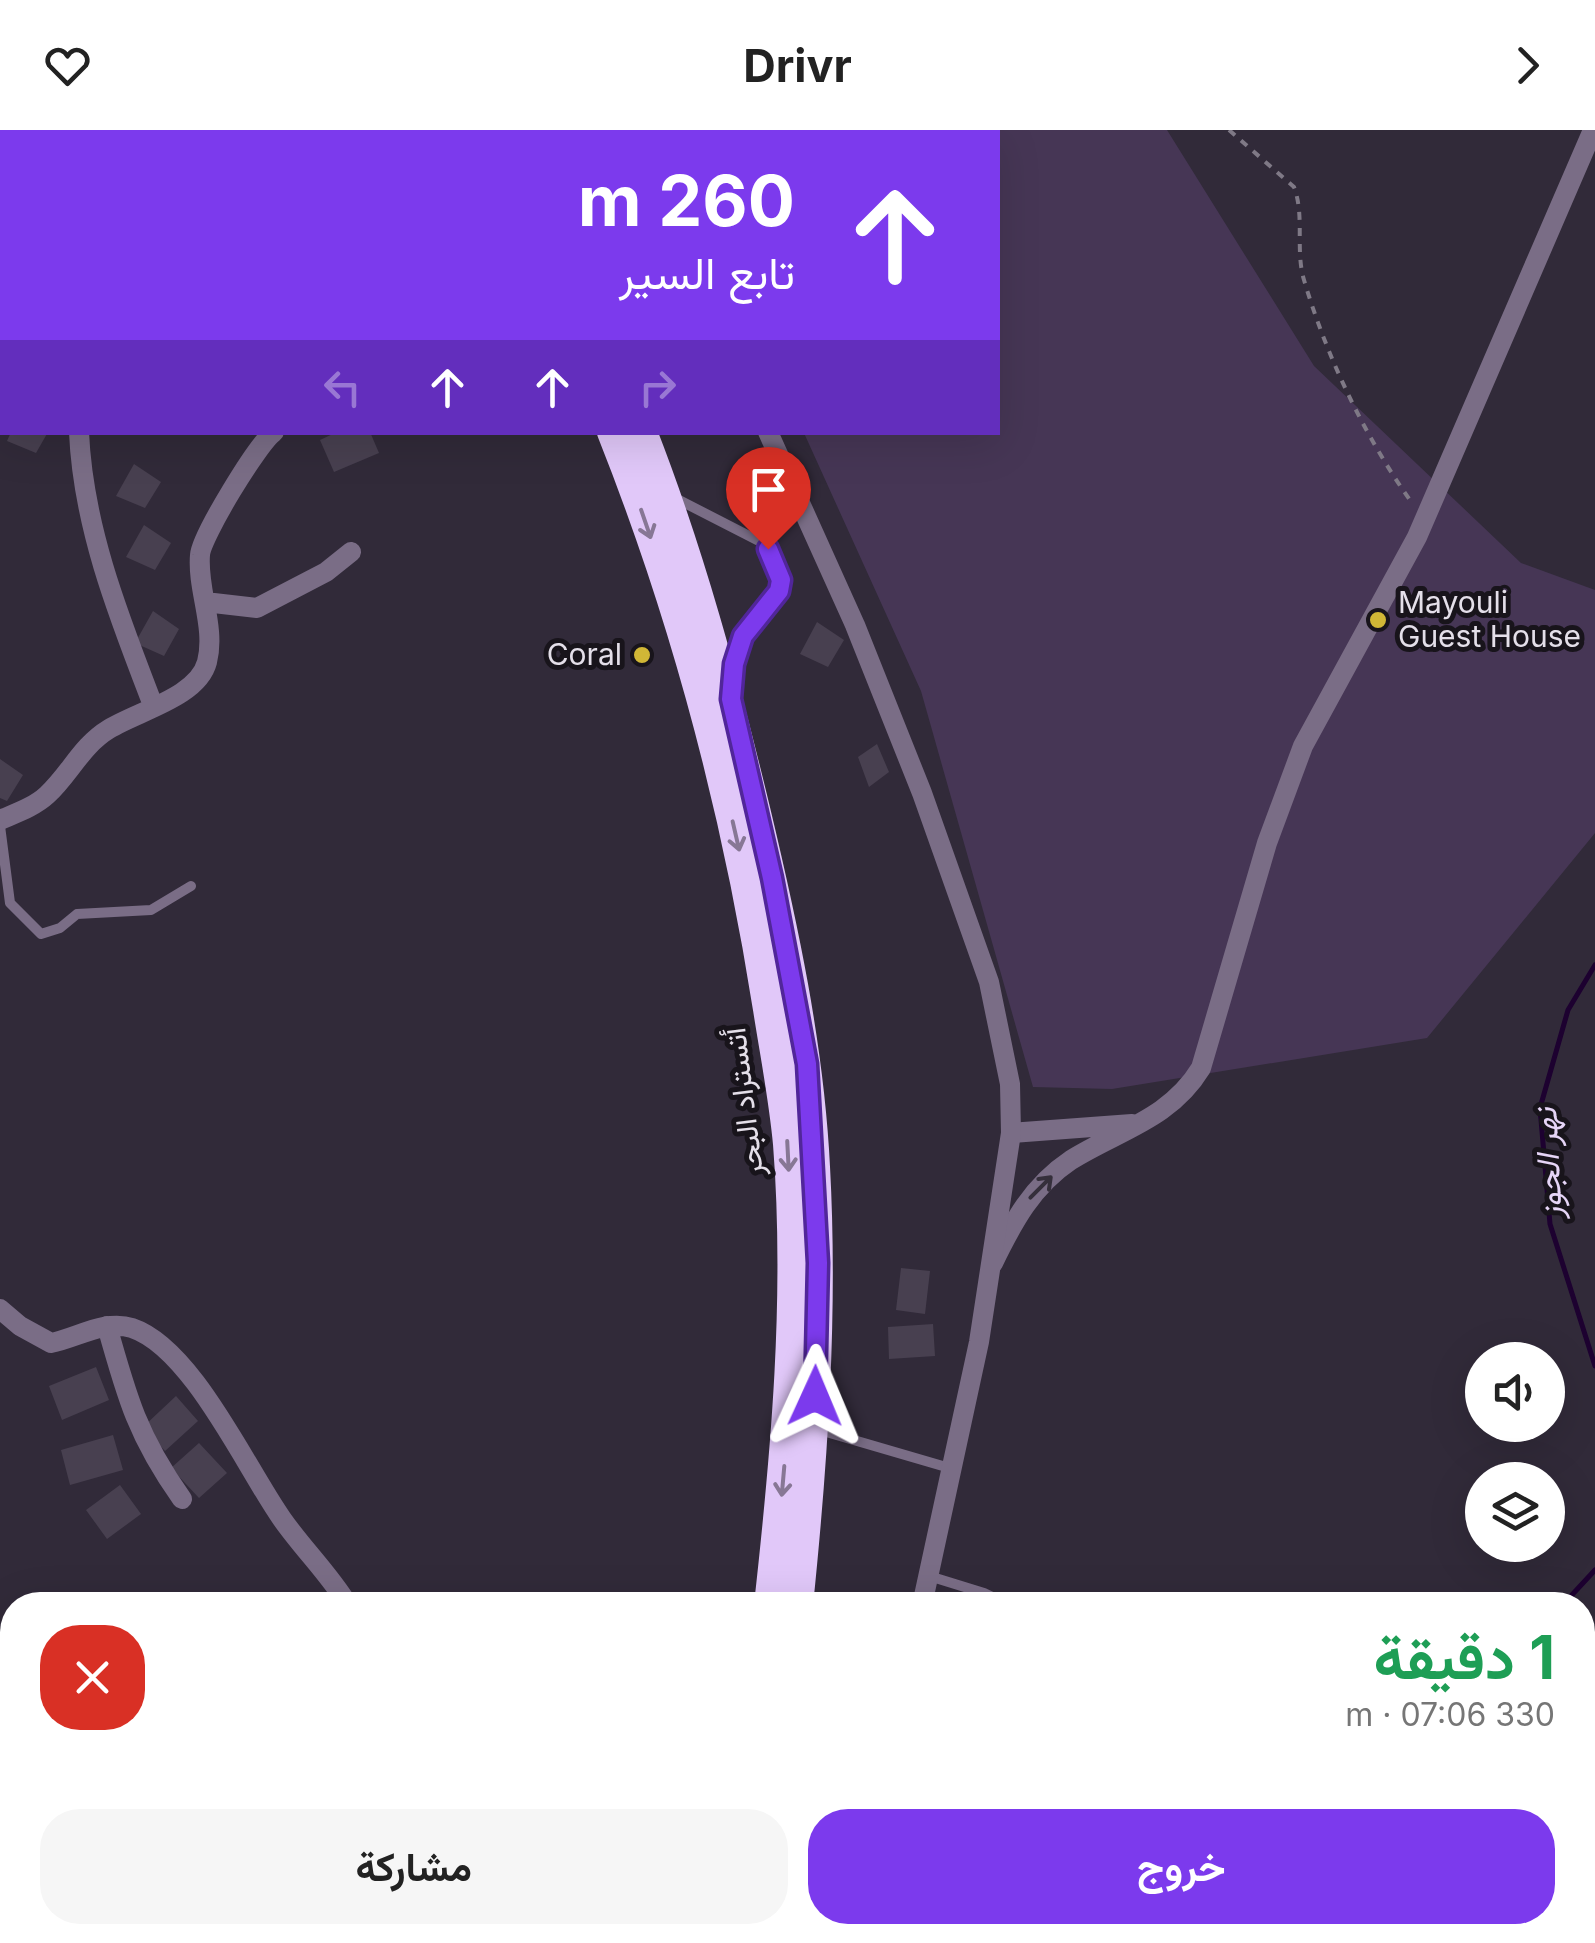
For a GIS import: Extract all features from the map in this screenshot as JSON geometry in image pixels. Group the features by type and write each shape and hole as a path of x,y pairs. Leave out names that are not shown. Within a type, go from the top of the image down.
{"highway":[{"name":"أتستراد البحر","path":"613,435 665,578 720,770 751,902 788,1142 792,1252 788,1398 771,1592"},
{"name":"أتستراد البحر","path":"643,435 695,576 733,716 772,878 807,1064 818,1263 814,1428 799,1592"}],"street":[{"path":"990,1270 1018,1212 1042,1184 1071,1161 1170,1106 1201,1068 1267,843 1303,746 1423,522 1593,130"},
{"path":"79,435 81,467 103,566 153,704"},
{"path":"0,823 49,793 94,738 192,687 201,675 208,660 200,552 256,450 271,435"},
{"path":"769,435 855,625 922,793 989,982 1010,1084 1010,1133 990,1270 954,1469 925,1592"},
{"path":"205,602 257,608 326,572 352,552"},
{"path":"1010,1133 1144,1123"},
{"path":"0,1309 50,1343 107,1326 128,1326 168,1351 213,1406 282,1519 338,1592"},
{"path":"107,1326 137,1426 151,1455 182,1499"}],"lane":[{"path":"666,494 758,539 768,549 781,580 779,591 750,623 738,650 731,681 733,716"},
{"path":"0,823 10,903 42,934 60,928 77,914 151,910 191,886"},
{"path":"814,1428 954,1469"},
{"path":"929,1576 984,1592"}],"path":[{"path":"1229,130 1294,187 1304,280 1336,366 1380,459 1423,522"}],"shaded area":[{"path":"1000,130 1167,130 1314,366 1521,563 1595,590 1595,833 1427,1038 1112,1089 1033,1087 921,691 805,435 1000,435"}],"building":[{"path":"10,435 46,435 36,453 7,441"},
{"path":"331,435 371,435 379,453 334,472 320,440"},
{"path":"134,464 161,482 145,508 116,496"},
{"path":"144,525 171,543 155,570 126,557"},
{"path":"153,611 179,629 164,656 135,643"},
{"path":"817,622 844,640 828,667 800,654"},
{"path":"877,744 889,772 869,787 858,757"},
{"path":"0,759 23,775 7,801 0,798"},
{"path":"901,1268 930,1271 925,1314 896,1310"},
{"path":"933,1324 935,1356 889,1359 888,1327"},
{"path":"96,1367 109,1400 62,1420 49,1386"},
{"path":"176,1396 198,1421 165,1451 143,1427"},
{"path":"113,1435 123,1470 70,1485 61,1450"},
{"path":"199,1443 227,1473 199,1498 171,1468"},
{"path":"120,1485 141,1514 107,1539 86,1510"}],"waterway":[{"name":"نهر الجوز","path":"1595,965 1568,1010 1540,1108 1550,1224 1595,1366"},
{"name":"نهر الجوز","path":"1575,1592 1595,1570"}],"place":[{"name":"Mayouli Guest House","path":"1378,620"},
{"name":"Coral","path":"642,655"}],"route":[{"path":"768,549 781,580 779,591 743,636 734,664 731,699 772,878 807,1064 818,1263 815,1396"}]}
